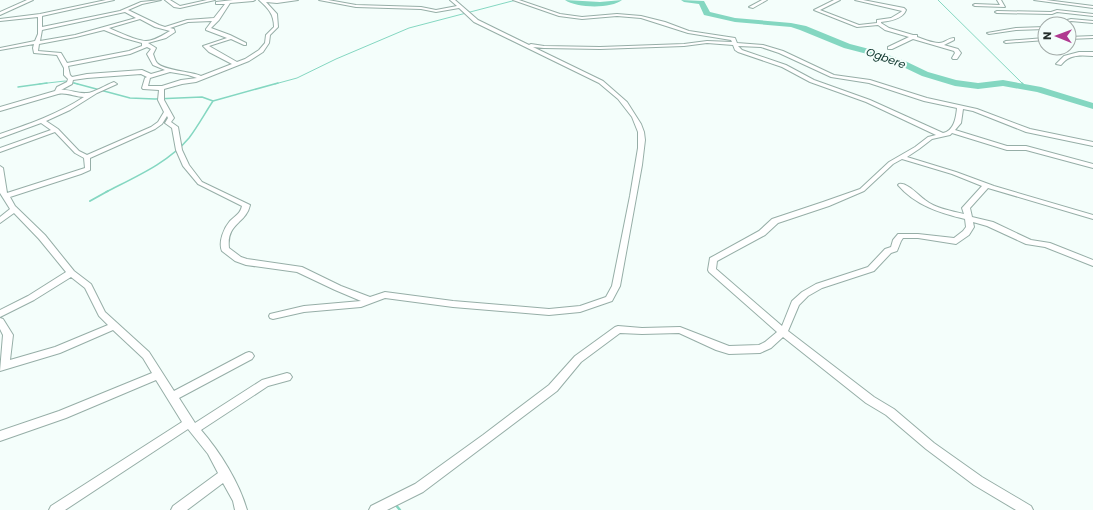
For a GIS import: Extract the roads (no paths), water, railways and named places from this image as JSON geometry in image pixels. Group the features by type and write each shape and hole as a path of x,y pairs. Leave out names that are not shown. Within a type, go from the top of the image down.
{"street":[{"path":"0,14 31,0"},
{"path":"0,20 112,0"},
{"path":"40,29 122,11 141,3 159,0"},
{"path":"167,0 180,7 212,0"},
{"path":"217,1 253,0"},
{"path":"261,0 277,2 296,0"},
{"path":"148,78 145,88 162,88 181,82 191,82 247,60 261,51 267,43 268,35 276,27 274,12 261,0"},
{"path":"321,0 356,6 421,8 436,11 459,7"},
{"path":"273,316 304,309 361,304 379,296 392,296 454,304 549,312 580,309 609,299 616,286 637,178 642,138 640,129 630,109 614,92 601,82 476,21 452,0"},
{"path":"515,0 559,15 582,18 617,14 641,17 688,32 733,39 740,51 784,66 805,78 868,101 941,135"},
{"path":"750,0 760,3"},
{"path":"751,7 765,0"},
{"path":"838,0 816,10 865,27 879,24 879,21 892,19 903,13 904,10 857,0"},
{"path":"976,6 1003,6 999,0"},
{"path":"1036,0 1093,7"},
{"path":"217,1 228,3 208,29 244,44"},
{"path":"122,11 126,11 157,26 173,31 169,35 144,43"},
{"path":"998,12 1052,13 1057,11 1093,15"},
{"path":"40,14 40,29 35,48 36,52 59,54 67,68 67,75 71,79"},
{"path":"0,49 76,36 140,18"},
{"path":"166,28 184,21 217,19"},
{"path":"1077,21 1093,22"},
{"path":"879,24 958,51 956,58"},
{"path":"104,28 154,48 150,54 153,59 153,63 168,71"},
{"path":"989,33 1016,29 1037,28"},
{"path":"890,48 915,36"},
{"path":"1077,38 1093,37"},
{"path":"231,38 205,46 211,49 211,51 236,64"},
{"path":"940,44 946,43 952,39"},
{"path":"1006,42 1037,40"},
{"path":"524,45 600,48 684,45 707,42 752,44 772,49 833,76 870,82 892,90 985,113 1028,130 1093,144"},
{"path":"65,65 130,52 145,46 144,43"},
{"path":"1060,64 1061,61 1069,55 1093,54"},
{"path":"57,92 59,88 70,83 71,79 87,76 142,72 150,76 168,71 190,72 201,78"},
{"path":"0,136 42,121 73,107 88,95 101,88 114,84"},
{"path":"162,88 160,94 161,103 171,118 168,123 175,127 178,150 186,166 200,183 246,205 242,216 231,225 224,243 225,250 238,259 246,262 299,269 338,288 370,301"},
{"path":"0,109 57,92 64,91 73,95 88,95"},
{"path":"960,108 958,123 948,134 930,138 917,148 891,163 862,190 826,204 774,221 762,233 713,260 712,270 784,331 798,345 870,400 890,412 930,446 978,481 1027,510"},
{"path":"42,121 56,130 77,152 87,157 154,128 160,123 167,112"},
{"path":"0,150 56,130"},
{"path":"951,131 1007,148 1026,148 1093,166"},
{"path":"5,196 84,171 88,169 87,157"},
{"path":"901,157 1093,217"},
{"path":"0,168 1,187 5,196 15,209 42,237 71,274 88,286 102,314 146,355 191,426 212,451 238,499 241,510"},
{"path":"375,510 419,488 487,438 553,388 578,359 618,329 642,331 680,330 729,350 760,348 768,345 784,331 795,303 805,294 819,286 871,269 888,251 894,249 897,240 901,236 918,236 956,241 966,233 970,227 966,208 987,185"},
{"path":"901,186 924,203 968,219 997,227 1029,242 1047,245 1093,263"},
{"path":"0,221 15,209"},
{"path":"0,314 31,298 71,274"},
{"path":"0,321 8,334 2,366 57,350 114,326"},
{"path":"172,397 249,356"},
{"path":"0,436 62,415 158,375"},
{"path":"55,510 191,426 265,384 287,377"},
{"path":"177,510 225,475"}],"waterway":[{"path":"275,84 297,78 336,59 409,28 516,0"},
{"name":"Ogbere","path":"568,0 600,5 619,0"},
{"name":"Ogbere","path":"684,0 702,2 707,13 735,20 791,25 803,28 847,46 874,53 902,63 925,74 955,83 978,86 1003,83 1038,89 1093,106"},
{"path":"938,0 1023,84"},
{"path":"44,83 65,81 76,84"},
{"path":"18,87 44,83"},
{"path":"39,84 44,83"},
{"path":"213,101 278,83"},
{"path":"76,84 130,98 155,99 202,97 213,101"},
{"name":"Ogbere","path":"1023,84 1027,88"},
{"path":"106,192 150,169 181,147 189,138 213,101"},
{"path":"90,201 108,191"},
{"path":"395,504 400,510"}]}
